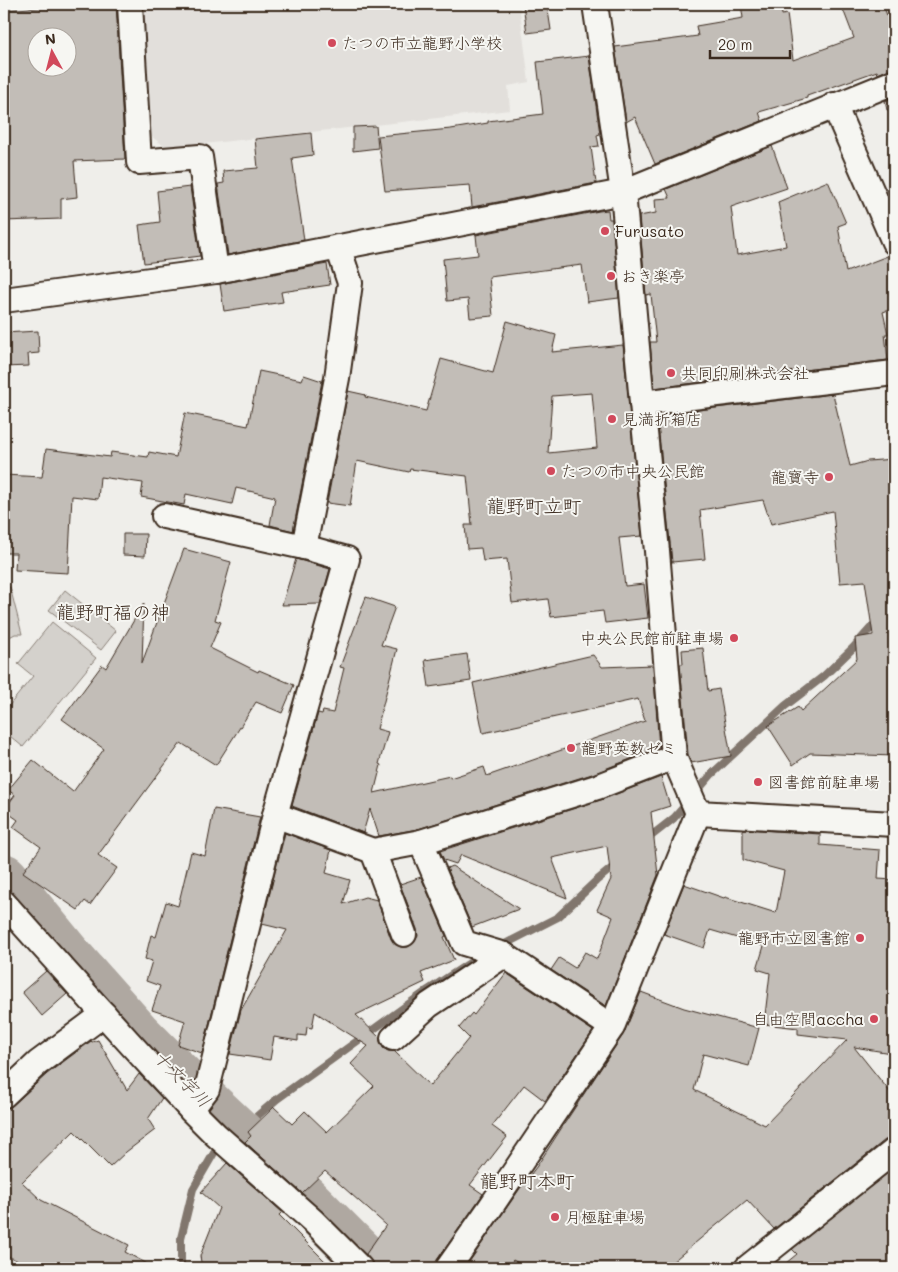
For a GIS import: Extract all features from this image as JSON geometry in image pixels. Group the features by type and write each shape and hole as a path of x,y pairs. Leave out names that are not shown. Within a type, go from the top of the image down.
{"street":[{"path":"130,4 139,162 200,157 216,271"},
{"path":"448,1268 612,1027 698,813 674,757 657,551 623,192 596,4"},
{"path":"4,300 216,271 623,192 894,82"},
{"path":"834,105 894,242"},
{"path":"304,547 337,378 350,284 338,247"},
{"path":"642,403 894,373"},
{"path":"164,516 304,547 347,559 275,815 207,1089 191,1110"},
{"path":"275,815 373,851 421,842 596,786 674,757"},
{"path":"698,813 894,824"},
{"path":"421,842 464,942 504,955 612,1027"},
{"path":"373,851 404,934"},
{"path":"5,906 191,1110 216,1135 313,1220 360,1268"},
{"path":"393,1038 429,1005 504,955"},
{"path":"4,1095 38,1063 104,1014"},
{"path":"747,1268 894,1151"}],"shaded area":[{"name":"たつの市立龍野小学校","path":"138,4 519,4 529,82 508,86 510,110 167,148 144,131"},
{"path":"10,587 22,634 15,634 4,640 4,588"},
{"path":"65,590 116,631 101,650 49,610"},
{"path":"52,622 96,658 23,747 4,731 4,712 33,676 18,664"}],"building":[{"path":"83,4 116,4 125,159 74,161 77,197 61,199 61,219 4,221 4,141 9,141 6,52 4,52 4,10"},
{"path":"523,4 547,4 551,30 527,33"},
{"path":"741,4 781,4 782,15 787,14 793,60 854,38 841,4 883,4 894,36 894,69 878,74 877,71 807,96 807,98 759,112 762,121 655,164 635,117 626,122 615,47 698,36 696,26 743,18"},
{"path":"589,56 600,134 597,135 599,146 591,147 596,183 472,207 470,185 385,191 378,136 451,129 488,123 488,121 543,114 537,62"},
{"path":"894,97 894,109 887,110 885,101"},
{"path":"376,126 378,148 353,151 353,127"},
{"path":"311,133 313,155 292,158 304,240 228,255 218,184 224,183 223,171 258,168 255,139"},
{"path":"772,146 787,188 731,207 737,255 786,246 778,202 828,181 846,223 838,226 846,272 894,255 894,308 883,312 888,334 885,334 888,360 654,388 650,342 656,342 651,294 646,295 639,216 656,213 655,199 670,198 666,189"},
{"path":"190,187 200,256 144,263 139,225 160,222 157,191"},
{"path":"608,210 609,219 612,219 619,298 587,302 582,265 489,277 493,316 470,318 468,299 447,301 443,259 478,255 476,235"},
{"path":"327,264 330,285 281,292 283,302 224,311 220,284"},
{"path":"507,321 556,335 552,352 623,345 642,536 619,538 625,586 644,584 648,618 605,623 603,611 551,617 548,599 512,603 507,559 483,561 481,548 467,549 465,525 472,525 467,476 410,469 409,472 357,461 350,506 327,503 348,391 366,395 365,397 426,411 441,359 493,373","holes":["592,393 597,448 548,453 552,396"]},
{"path":"38,331 39,353 28,354 29,366 4,367 4,333"},
{"path":"259,371 302,380 304,375 322,381 293,531 270,525 275,497 236,488 232,504 186,494 184,505 141,497 143,483 100,477 98,499 72,496 68,573 15,570 16,553 5,553 4,475 42,477 46,449 110,457 111,452 148,457 149,452 176,457 185,413 248,426"},
{"path":"833,394 850,466 868,461 894,459 894,756 810,753 793,765 768,726 798,707 801,711 857,659 855,638 873,635 865,581 840,583 833,511 771,524 763,500 700,510 705,559 672,562 657,415"},
{"path":"123,534 146,534 145,556 123,555"},
{"path":"184,549 231,562 215,620 221,622 210,648 258,672 259,670 294,685 282,713 256,702 216,765 181,743 98,855 117,868 90,905 85,901 78,910 23,872 41,847 13,827 18,820 4,810 15,795 8,790 33,760 73,792 104,749 62,719 102,665 106,668 144,603 142,663"},
{"path":"296,559 330,569 320,604 282,605"},
{"path":"366,597 395,607 381,645 397,649 377,729 388,732 379,764 381,765 374,793 450,776 450,778 484,767 487,776 645,721 638,699 483,733 473,683 593,655 602,667 653,665 659,748 592,774 418,829 379,836 370,809 363,833 292,806 318,713 322,714 323,711 333,713 344,668 340,667"},
{"path":"703,648 708,691 719,689 731,756 691,763 688,754 680,664 683,664 682,650"},
{"path":"467,654 471,681 429,687 425,660"},
{"path":"661,777 670,806 651,812 658,875 606,1006 551,970 559,958 575,968 585,952 597,959 613,917 597,910 611,879 607,846 552,858 567,898 461,855 456,864 444,860 440,851 601,800"},
{"path":"214,809 260,817 202,1053 178,1045 185,1021 152,1010 160,986 146,981 152,961 145,959 151,935 156,937 166,902 178,906 191,852 205,856"},
{"path":"743,829 820,834 820,845 880,850 878,879 894,880 894,1030 891,1053 854,1047 894,1097 894,1138 885,1140 774,1229 747,1200 665,1268 528,1268 513,1260 506,1268 465,1268 537,1166 623,1035 641,992 684,1008 759,1028 749,1066 703,1054 694,1090 765,1125 847,1040 798,1034 798,1028 764,1024 770,973 757,969 764,946 710,930 704,948 664,934 684,884 776,913 784,871 743,860"},
{"path":"285,833 331,850 326,873 350,880 343,904 365,897 377,900 391,939 401,947 408,947 414,943 418,936 400,884 421,877 454,960 421,973 425,982 356,1015 380,1038 383,1048 388,1051 394,1051 430,1086 469,1038 459,1028 472,1013 474,1015 506,973 593,1031 545,1101 524,1085 492,1126 507,1137 470,1185 483,1194 437,1260 434,1268 373,1268 373,1264 366,1254 386,1225 325,1171 302,1193 245,1142 251,1136 248,1132 274,1107 292,1124 305,1111 327,1132 374,1086 351,1064 368,1046 315,1012 312,1028 307,1027 306,1036 298,1035 298,1041 274,1037 270,1060 230,1054 241,1010 287,930 262,924"},
{"path":"452,866 519,909 472,927 447,868"},
{"path":"46,971 67,994 42,1016 22,992"},
{"path":"98,1040 127,1090 139,1074 162,1098 148,1119 155,1130 110,1167 74,1131 22,1182 41,1200 129,1245 125,1252 155,1268 32,1268 4,1254 4,1108 13,1105 47,1074 91,1041"},
{"path":"227,1163 282,1212 279,1215 332,1268 202,1268 200,1256 219,1208 201,1192"},
{"path":"894,1168 894,1268 780,1268 797,1254 792,1249"}],"waterway":[{"path":"646,840 674,818 712,774 785,706 824,676 878,620"},
{"path":"497,948 558,917 618,863"},
{"name":"十文字川","path":"4,878 67,955 136,1033 374,1268"},
{"path":"181,1268 181,1238 193,1189 214,1153 277,1099 428,990 485,954"}],"place":[{"name":"たつの市立龍野小学校","path":"332,43"},
{"name":"Furusato","path":"605,231"},
{"name":"おき楽亭","path":"611,276"},
{"name":"共同印刷株式会社","path":"671,373"},
{"name":"見満折箱店","path":"612,419"},
{"name":"たつの市中央公民館","path":"551,471"},
{"name":"龍寶寺","path":"829,477"},
{"name":"中央公民館前駐車場","path":"734,638"},
{"name":"龍野英数ゼミ","path":"571,748"},
{"name":"図書館前駐車場","path":"758,782"},
{"name":"龍野市立図書館","path":"860,938"},
{"name":"自由空間accha","path":"874,1019"},
{"name":"月極駐車場","path":"555,1217"}],"district":[{"name":"龍野町立町","path":"534,506"},
{"name":"龍野町福の神","path":"113,612"},
{"name":"龍野町本町","path":"527,1181"}]}
